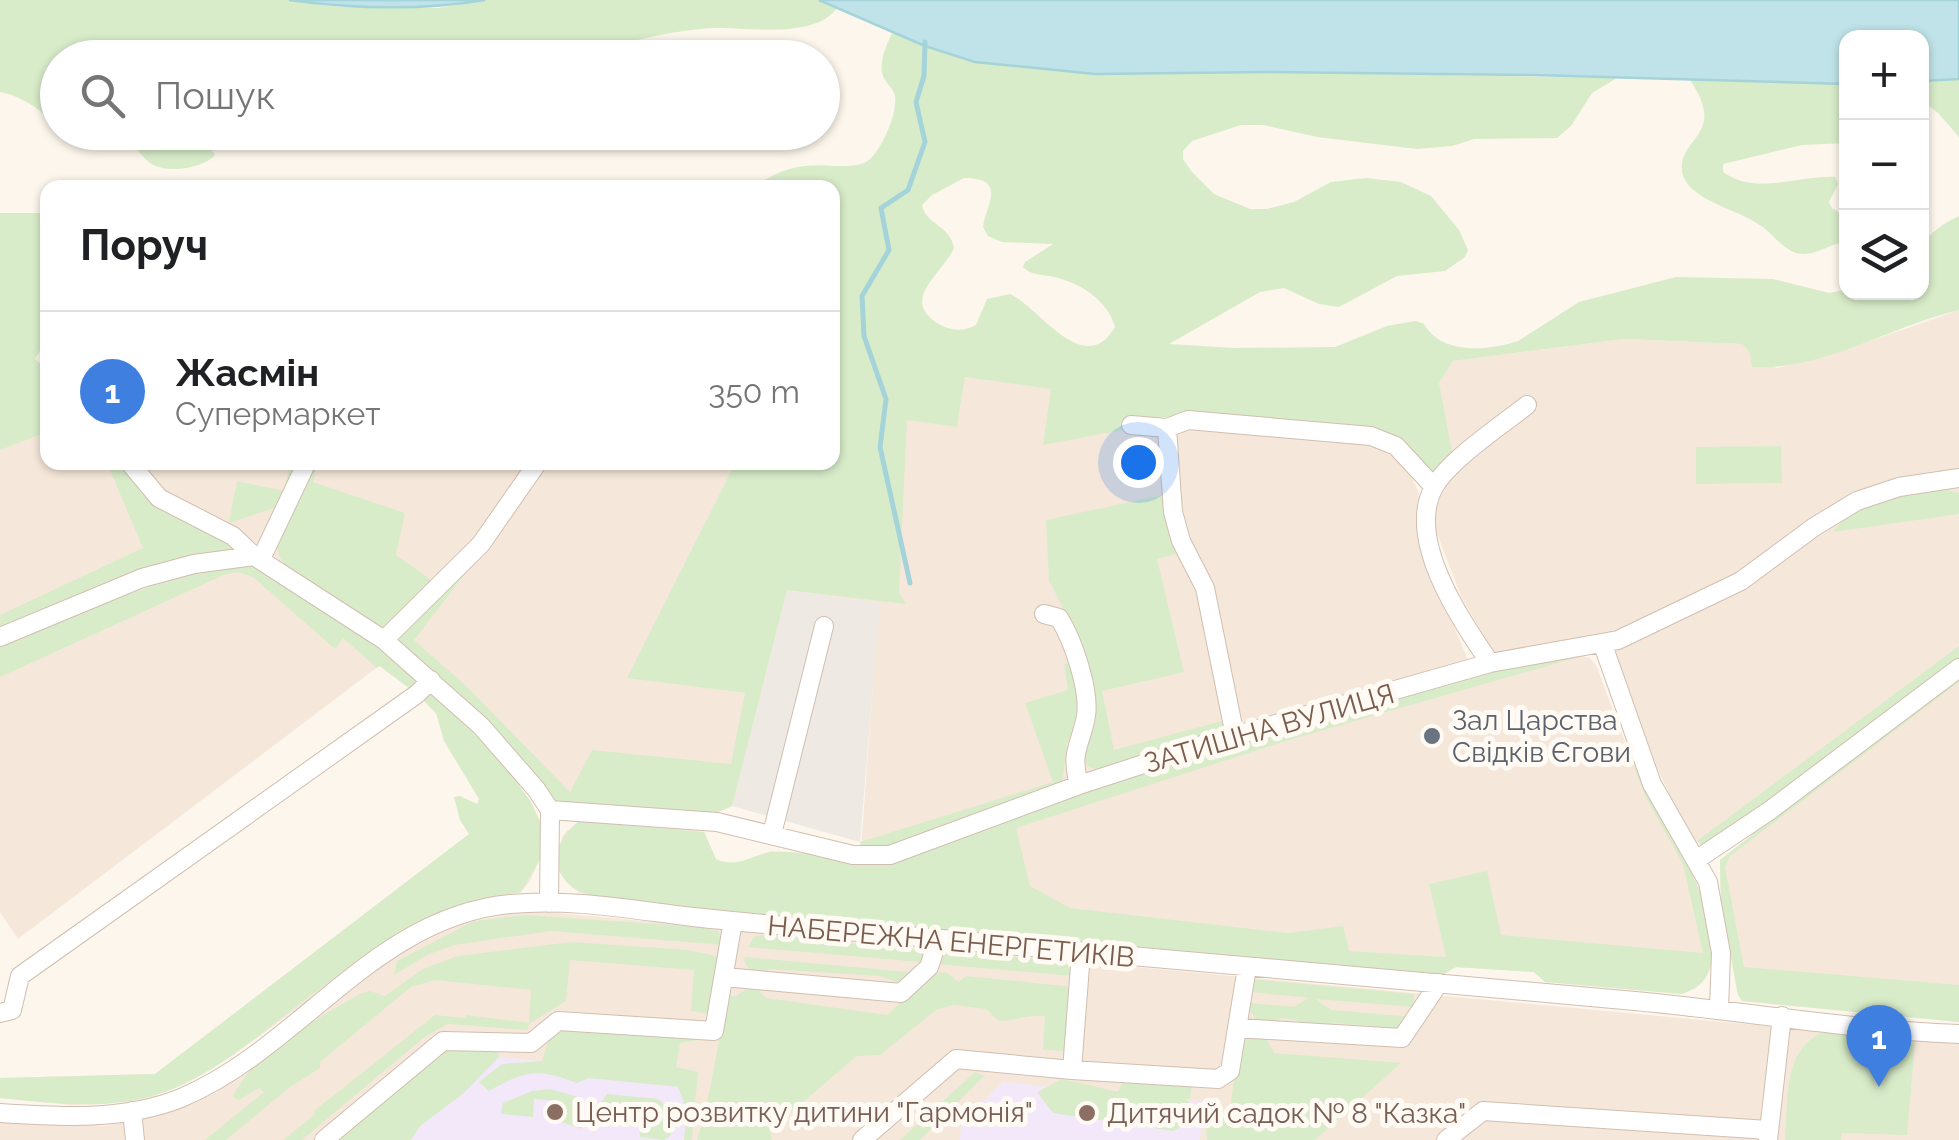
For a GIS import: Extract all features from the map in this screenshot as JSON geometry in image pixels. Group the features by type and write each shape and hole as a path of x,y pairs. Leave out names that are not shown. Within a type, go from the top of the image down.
{"street":[{"path":"1490,663 1458,615 1430,550 1426,511 1434,487 1449,470 1527,405"},
{"path":"1131,425 1167,428 1188,420 1371,436 1396,446 1434,487"},
{"path":"1167,428 1173,512 1181,541 1205,588 1234,736"},
{"path":"136,470 159,498 233,536 257,557 384,640 481,726 536,788 550,810 549,903"},
{"path":"257,557 303,470"},
{"path":"384,640 481,544 532,470"},
{"name":"ЗАТИШНА ВУЛИЦЯ","path":"550,810 717,822 853,855 890,854 1079,785 1234,736 1490,663 1603,645 1634,634 1741,581 1830,516 1858,501 1899,487 1959,478"},
{"path":"0,637 142,578 194,564 257,557"},
{"path":"1044,614 1059,618 1070,634 1087,701 1073,762 1079,785"},
{"path":"772,834 824,626"},
{"path":"1603,645 1652,784 1710,890 1721,953 1719,1009"},
{"path":"1696,860 1755,821 1959,668"},
{"path":"0,1013 12,1010 20,976 417,694 431,680"},
{"name":"НАБЕРЕЖНА ЕНЕРГЕТИКІВ","path":"0,1113 62,1116 132,1111 180,1098 250,1056 357,971 425,930 475,910 510,904 549,903 1959,1034"},
{"path":"324,1140 443,1040 531,1043 558,1021 714,1031 733,921"},
{"path":"724,977 901,992 929,968 938,939"},
{"path":"1072,1070 1081,953"},
{"path":"862,1140 956,1059 1218,1079 1230,1071 1246,967"},
{"path":"1237,1028 1402,1038 1439,983"},
{"path":"1446,1140 1482,1111 1660,1131 1768,1135 1782,1016"},
{"path":"132,1111 135,1140"}],"shaded area":[{"path":"1959,310 1959,660 1705,849 1689,834 1636,723 1613,652 1495,653 1489,646 1461,596 1431,518 1442,488 1456,474 1438,383 1453,361 1624,339 1742,344 1777,368 1827,356"},
{"path":"965,377 1122,398 1143,417 1385,446 1408,469 1419,494 1418,541 1468,660 1123,764 861,849 879,603 787,591 732,806 704,818 561,804 398,630 539,470 732,470 628,677 745,693 772,571 907,419 957,427"},
{"path":"40,396 40,470 127,470 143,492 146,568 0,630 0,408"},
{"path":"142,470 529,470 496,521 434,582 333,600 229,523 172,499"},
{"path":"255,565 477,736 516,781 541,824 539,861 530,881 521,892 455,907 421,923 367,956 201,1075 158,1094 104,1104 71,1105 0,1098 0,1078 155,1074 505,807 463,741 417,694 379,666 18,939 0,912 0,643 103,603"},
{"path":"787,590 880,603 860,842 732,806"},
{"path":"1582,656 1596,665 1633,763 1700,890 1711,964 1696,988 1682,994 1545,982 1534,972 1456,967 1444,974 1345,966 579,893 559,871 562,837 567,830 663,826 704,832 716,859 725,864 743,863 770,851 879,864 1562,657"},
{"path":"1959,674 1959,1022 1742,1001 1721,904 1720,860"},
{"path":"526,910 1959,1044 1959,1140 0,1140 0,1118 106,1126 217,1092 373,970 416,943 457,925"},
{"name":"Центр розвитку дитини \"Гармонія\"","path":"499,1057 684,1075 691,1084 685,1140 381,1140"},
{"name":"Дитячий садок № 8 \"Казка\"","path":"1003,1082 1203,1102 1200,1140 960,1140 961,1124"}],"green space":[{"path":"0,0 289,0 340,7 438,8 485,0 819,0 838,6 828,17 799,28 714,28 638,40 40,40 40,111 18,97 0,92"},
{"path":"893,32 975,62 1095,74 1267,72 1617,78 1592,93 1571,126 1557,138 1474,139 1452,146 1417,149 1241,125 1192,141 1183,151 1183,159 1192,172 1214,194 1250,209 1294,202 1331,182 1366,178 1401,182 1431,196 1459,230 1468,250 1465,257 1445,271 1397,276 1339,307 1319,304 1284,288 1260,292 1169,344 1335,347 1387,326 1416,321 1453,346 1493,347 1518,341 1579,302 1676,277 1773,279 1829,293 1839,291 1839,300 1929,300 1929,237 1959,216 1959,310 1831,355 1779,366 1752,367 1750,353 1742,344 1624,339 1453,361 1439,383 1453,457 1436,471 1428,471 1406,447 1171,417 1143,417 1138,427 1043,445 1051,389 965,377 957,427 907,420 899,592 906,604 787,590 732,806 704,818 555,801 398,641 398,630 492,539 414,640 464,684 570,792 592,750 731,764 745,693 627,678 731,470 840,470 840,180 766,180 792,168 853,166 870,159 882,143 894,113 895,96 884,79 882,65","holes":["964,178 978,179 990,188 983,227 988,236 1002,242 1053,244 1023,267 1092,294 1115,327 1103,341 1090,346 1076,343 1010,294 987,299 976,325 966,329 947,328 927,314 922,305 923,295 954,248 948,234 928,217 922,205 932,195"]},
{"path":"1959,79 1959,137 1929,106 1929,81"},
{"path":"1690,80 1839,84 1839,143 1802,145 1723,164 1723,172 1749,183 1763,184 1835,177 1838,184 1829,202 1839,212 1839,243 1813,253 1797,253 1755,222 1706,199 1689,186 1682,172 1683,160 1703,124 1700,99"},
{"path":"212,150 215,155 193,167 174,169 148,162 138,151"},
{"path":"0,213 40,213 40,351 35,359 40,364 40,435 0,450"},
{"path":"1781,446 1782,483 1696,484 1696,447"},
{"path":"110,470 127,470 143,492 242,551 146,568 0,630 0,615 143,548"},
{"path":"288,470 316,470 313,482 405,513 396,555 434,582 385,632 314,588 282,561 277,543 278,507 229,523 237,481 284,491"},
{"path":"1893,491 1959,493 1959,514 1833,532 1854,505"},
{"path":"1163,495 1168,522 1182,552 1157,559 1184,672 1102,691 1114,750 1229,719 1227,727 1099,770 1084,761 1072,625 1049,581 1046,520"},
{"path":"221,564 255,565 391,655 477,736 516,781 541,824 544,842 539,861 521,892 463,905 412,927 350,966 230,1057 178,1087 140,1099 100,1104 0,1098 0,1078 155,1074 469,834 460,820 454,797 477,804 479,799 444,741 436,713 343,638 335,649 253,577 238,572 226,574 0,677 0,643 161,582"},
{"path":"1959,646 1959,660 1705,849 1697,841"},
{"path":"1582,656 1289,740 1016,828 1030,886 1070,908 1288,933 1343,926 1349,951 1446,957 1429,884 1487,871 1501,935 1703,953 1683,864 1645,796 1633,763 1690,868 1711,928 1712,955 1706,977 1682,994 1545,982 1534,972 1456,967 1444,974 914,930 596,897 570,885 558,866 560,843 579,821 704,832 716,859 732,863 775,852 868,862 900,859 1043,800 1468,675"},
{"path":"1073,663 1081,718 1067,743 1062,786 882,850 861,849 860,842 1053,782 1025,703 1068,690 1064,664"},
{"path":"1959,674 1959,682 1730,856 1725,867 1744,967 1959,985 1959,1022 1742,1001 1721,904 1720,860"},
{"path":"526,915 699,927 718,931 725,945 550,931 454,945 427,955 394,975 397,961 474,921"},
{"path":"754,937 922,950 925,955 920,962 748,947"},
{"path":"571,942 689,950 720,957 711,1014 691,1011 694,970 570,960 566,1001 529,1024 527,1030 447,1024 422,1039 302,1140 283,1140 435,1015 529,1023 531,990 435,980 411,987 320,1062 320,1068 290,1087 226,1140 205,1140 264,1092 259,1088 239,1100 233,1097 255,1065 307,1025 360,994 370,991 385,996 423,969 458,956"},
{"path":"945,952 1065,961 1073,976 937,964"},
{"path":"745,957 918,973 901,983 880,976 770,969 752,975"},
{"path":"946,972 958,982 966,976 1074,987 1069,1051 1043,1050 1045,1016 999,1021 986,1009 953,1005 936,1010 880,1055 857,1056 770,1130 772,1140 697,1140 728,995 736,996 749,987 766,998 887,1015 931,974"},
{"path":"1251,979 1414,994 1413,1007 1316,999 1331,1010 1413,1017 1410,1029 1333,1023 1318,1031 1296,1020 1281,1018 1269,1024 1257,1021 1249,1009 1251,1003 1294,1007 1309,998 1250,992"},
{"path":"552,1028 699,1033 699,1040 680,1043 676,1067 698,1072 692,1140 684,1140 687,1111 678,1087 589,1078 577,1083 541,1073 523,1075 489,1091 479,1082 502,1064 542,1061"},
{"path":"1831,1029 1915,1043 1907,1135 1842,1133 1841,1140 1785,1140 1788,1090 1796,1060 1803,1047"},
{"path":"1248,1034 1265,1036 1274,1053 1401,1063 1315,1140 1207,1140 1206,1120 1230,1111 1239,1038"},
{"path":"446,1042 494,1043 499,1057 464,1093 420,1126 411,1140 329,1140"},
{"path":"975,1072 984,1076 920,1140 900,1140"},
{"path":"1126,1074 1192,1081 1190,1099 1184,1099 1201,1109 1200,1119 1173,1131 1053,1113 1037,1092 1062,1079 1118,1092"},
{"path":"550,1089 582,1098 582,1129 558,1121 559,1101 534,1099 533,1117 501,1114 503,1103 532,1091"},
{"path":"607,1094 658,1099 672,1111 671,1135 664,1140 640,1137 638,1112 595,1111"}],"water":[{"path":"289,0 485,0 387,8"},
{"path":"819,0 1959,0 1959,79 1929,81 1929,30 1839,30 1839,84 1533,75 1095,74 975,62 925,46"}],"waterway":[{"path":"910,583 880,447 886,399 864,336 862,296 889,250 881,208 908,190 925,142 916,102 924,76 925,42"}],"place":[{"name":"Зал Царства Свідків Єгови","path":"1432,736"},
{"name":"Жасмін","path":"1879,1087"},
{"name":"Центр розвитку дитини \"Гармонія\"","path":"555,1112"},
{"name":"Дитячий садок № 8 \"Казка\"","path":"1087,1113"}]}
